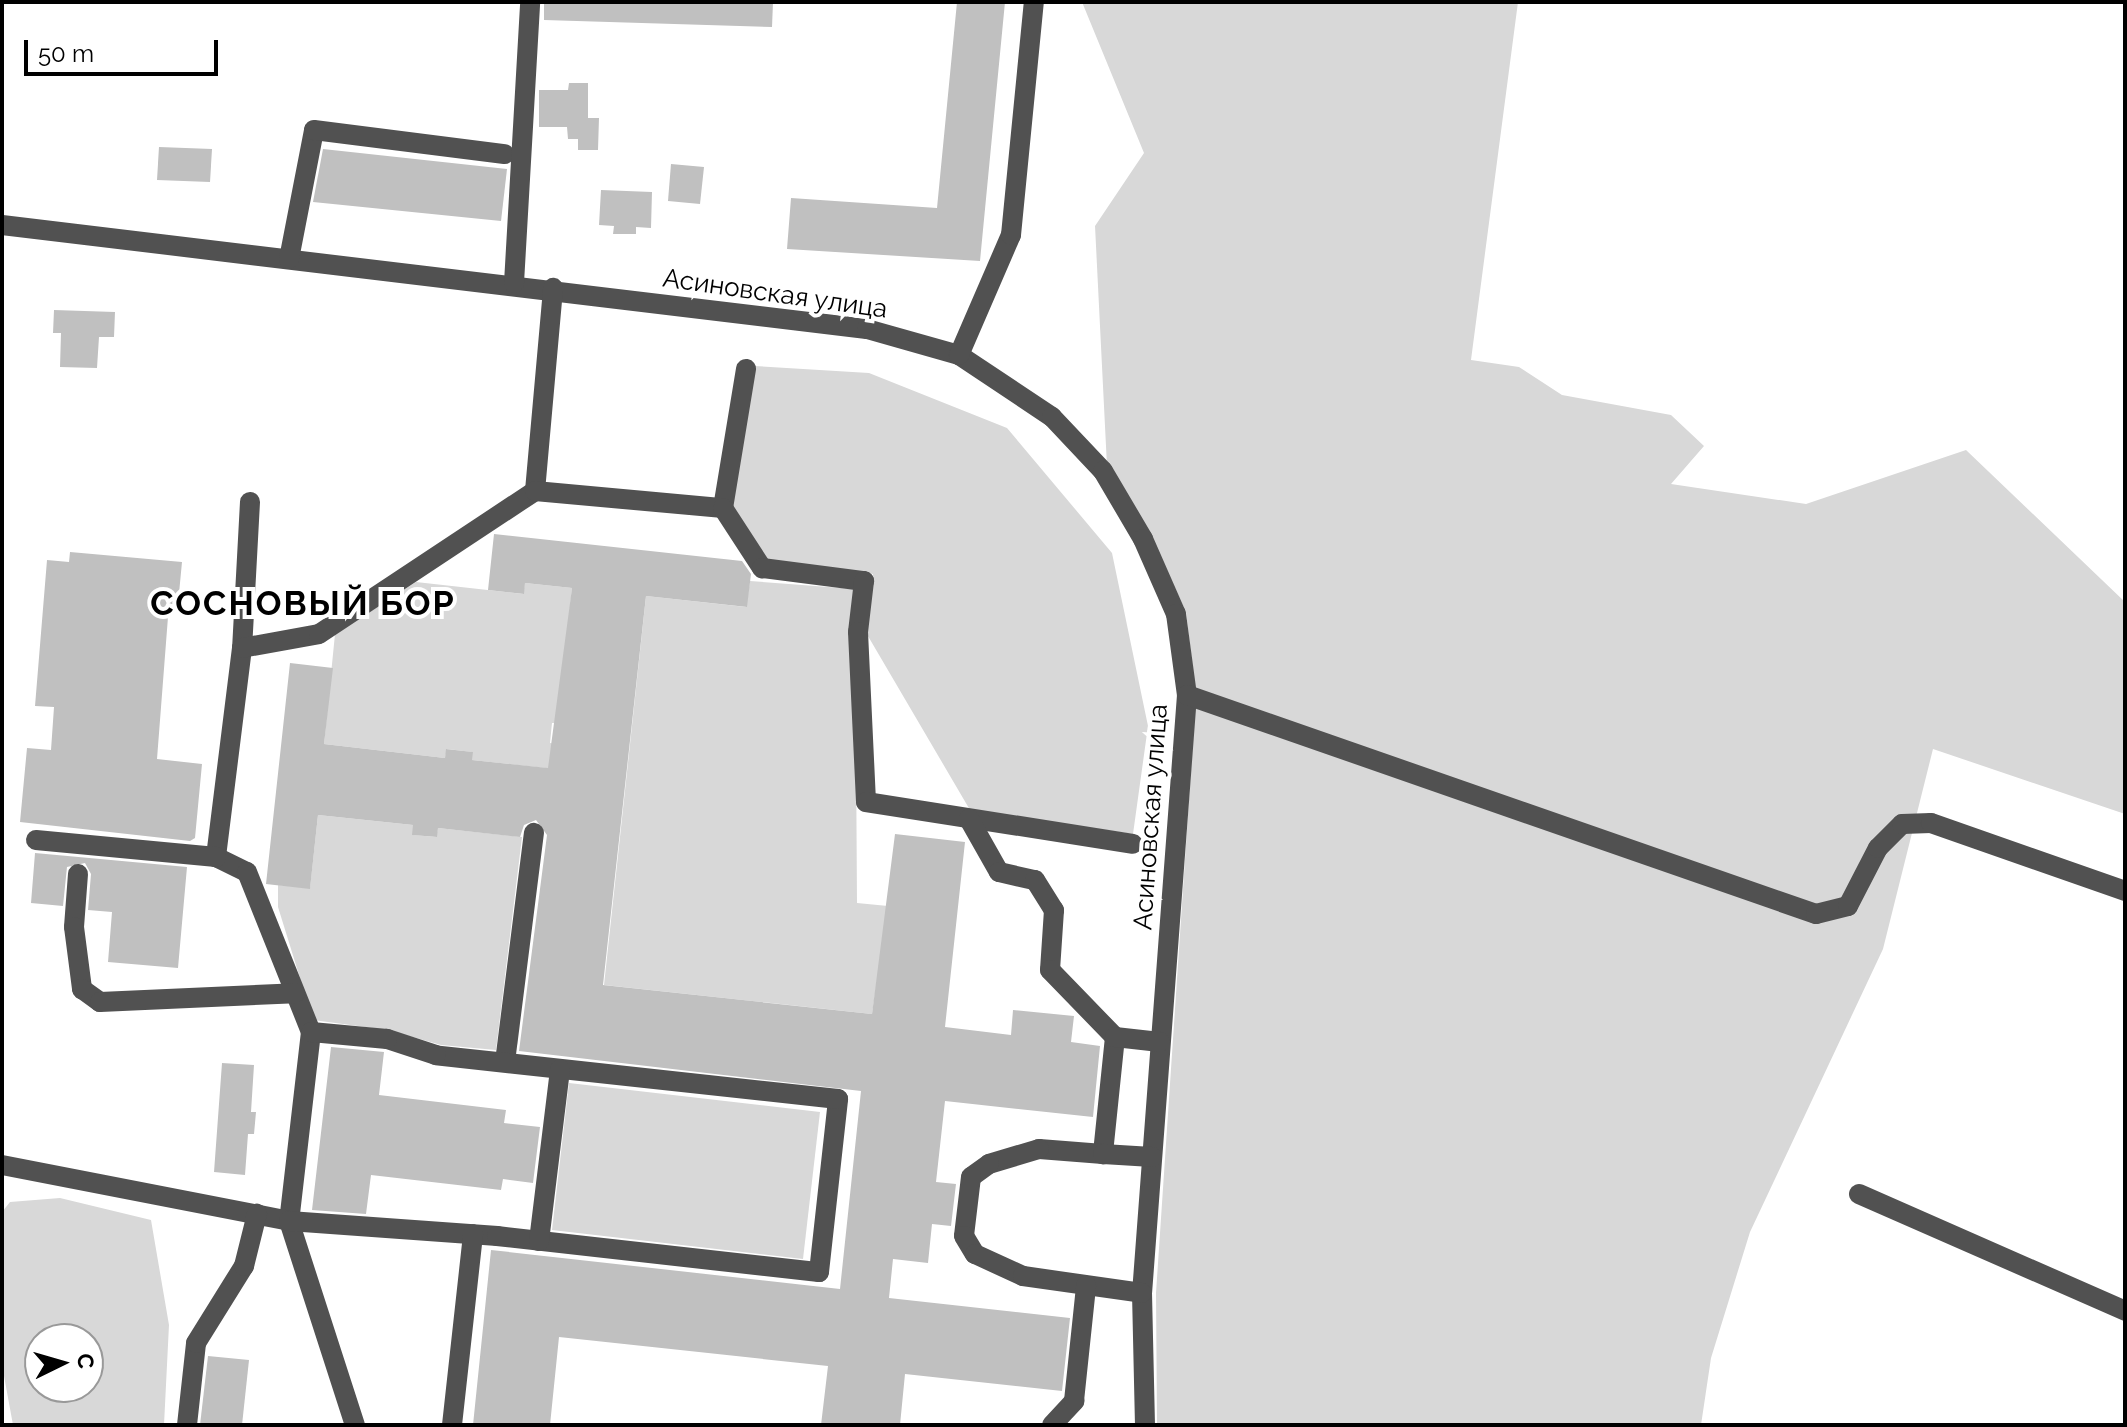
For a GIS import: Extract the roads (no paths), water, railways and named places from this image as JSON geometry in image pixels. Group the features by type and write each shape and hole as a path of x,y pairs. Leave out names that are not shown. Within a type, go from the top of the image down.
{"street":[{"path":"514,283 530,2"},
{"path":"959,355 1011,235 1034,2"},
{"path":"289,259 314,130 504,154"},
{"name":"Асиновская улица","path":"2,225 514,283 867,329 959,355 1052,417 1103,471 1143,539 1176,614 1187,695 1142,1293 1145,1425"},
{"path":"535,491 553,288"},
{"path":"746,369 723,508 762,568 864,581 858,632 866,802 1133,844"},
{"path":"242,648 319,634 535,491 723,508"},
{"path":"216,857 242,648 250,502"},
{"path":"1187,695 1816,914 1848,906 1878,848 1902,824 1931,823 2125,891"},
{"path":"969,819 999,872 1035,880 1054,910 1050,970 1115,1037 1160,1042"},
{"path":"505,1062 534,833"},
{"path":"36,840 216,857 247,872 311,1032 289,1221 355,1425"},
{"path":"78,874 74,927 82,989 100,1002 295,993"},
{"path":"2,1165 289,1221 473,1234 819,1272 838,1099 436,1055 387,1039 311,1032"},
{"path":"1103,1154 1115,1037"},
{"path":"539,1241 560,1069"},
{"path":"1142,1293 1023,1276 975,1254 964,1236 971,1177 989,1164 1039,1149 1152,1157"},
{"path":"1859,1194 2125,1311"},
{"path":"187,1425 196,1343 244,1266 257,1214"},
{"path":"452,1425 473,1234"},
{"path":"1052,1425 1074,1401 1086,1286"}],"district":[{"name":"СОСНОВЫЙ БОР","path":"303,604"}]}
